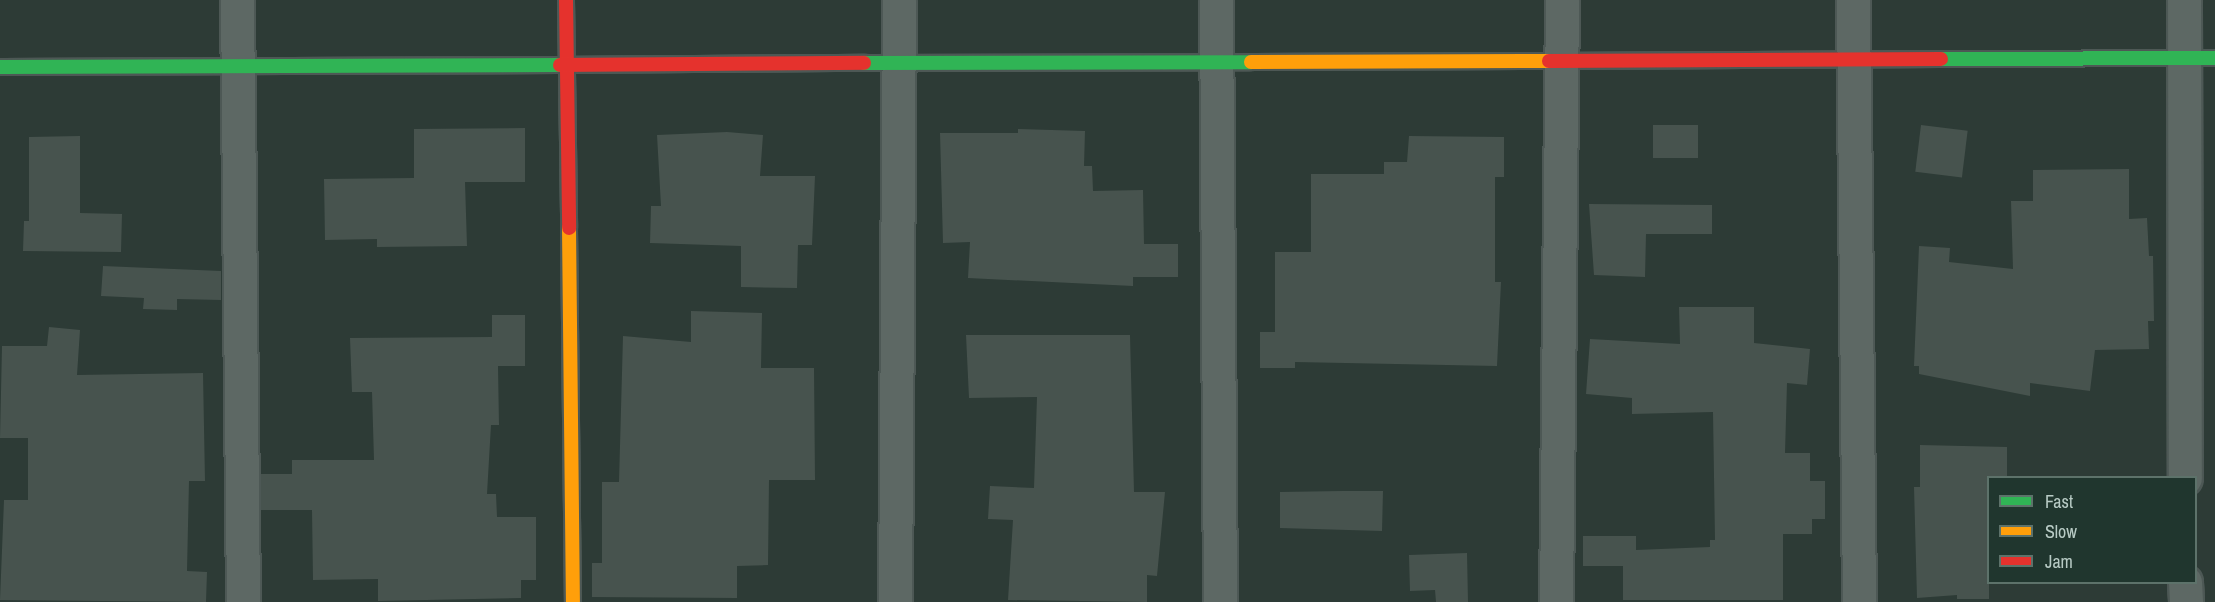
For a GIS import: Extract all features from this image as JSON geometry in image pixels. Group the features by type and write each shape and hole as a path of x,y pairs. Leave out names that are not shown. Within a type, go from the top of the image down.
{"street":[{"path":"237,0 243,602"},
{"path":"566,0 573,602"},
{"path":"895,602 899,0"},
{"path":"1216,0 1220,602"},
{"path":"1557,602 1562,0"},
{"path":"1853,0 1859,602"},
{"path":"2184,0 2199,58 2185,476"},
{"path":"0,67 2199,58"},
{"path":"2186,584 2186,602"}],"building":[{"path":"1653,125 1698,125 1698,158 1653,158"},
{"path":"1921,125 1968,131 1962,177 1915,172"},
{"path":"525,128 525,182 465,182 467,246 377,247 377,239 325,240 324,179 414,178 414,129"},
{"path":"1018,129 1085,131 1084,166 1092,166 1093,191 1143,190 1144,244 1178,244 1178,277 1133,277 1133,286 968,278 970,242 943,243 940,133 1018,133"},
{"path":"727,132 763,135 760,176 815,176 812,245 798,245 797,288 741,287 741,246 650,243 651,206 661,206 657,135"},
{"path":"80,136 80,213 122,214 121,252 23,251 24,221 29,221 29,137"},
{"path":"1409,136 1504,137 1504,177 1495,177 1495,282 1501,282 1497,366 1295,362 1295,368 1260,368 1260,332 1275,332 1275,252 1311,252 1311,174 1384,174 1384,162 1407,162"},
{"path":"2129,169 2129,219 2147,218 2149,256 2153,256 2154,321 2148,321 2149,349 2095,350 2090,391 2030,383 2030,396 1919,374 1919,366 1914,366 1919,246 1950,248 1949,262 2013,269 2011,201 2033,201 2033,170"},
{"path":"1589,204 1712,205 1712,234 1646,234 1645,277 1594,275"},
{"path":"103,266 221,271 221,300 177,299 177,310 143,309 144,298 101,296"},
{"path":"1679,307 1754,307 1754,343 1810,349 1807,385 1787,383 1785,453 1810,453 1810,481 1825,481 1825,519 1812,519 1812,534 1783,534 1783,600 1623,600 1623,566 1583,566 1583,536 1636,536 1636,550 1710,547 1710,540 1715,540 1713,412 1632,414 1632,398 1586,394 1590,339 1680,344"},
{"path":"691,311 762,313 761,368 814,368 815,480 769,480 768,565 737,566 737,598 592,597 592,563 602,563 602,482 619,482 623,336 691,342"},
{"path":"492,315 525,315 525,366 498,366 499,425 491,425 487,494 496,494 497,517 536,517 536,580 521,580 521,598 378,601 378,579 313,580 312,510 261,510 260,474 292,474 292,460 374,460 372,392 352,392 350,338 492,337"},
{"path":"49,327 80,330 77,375 203,373 205,481 189,481 187,571 207,572 206,602 0,600 4,500 28,500 28,438 0,438 2,346 47,346"},
{"path":"966,335 1130,335 1134,492 1165,492 1157,576 1147,575 1147,602 1008,600 1013,520 988,519 990,486 1034,488 1037,397 969,398"},
{"path":"1920,445 2007,447 2007,476 1987,476 1989,599 1957,599 1957,595 1917,598 1914,487 1920,487"},
{"path":"1383,491 1382,531 1280,528 1280,492"},
{"path":"1467,553 1468,602 1436,602 1435,590 1410,591 1409,555"}],"traffic: fast":[{"path":"1941,59 2215,58"},
{"path":"864,63 1251,62"},
{"path":"0,67 560,65"}],"traffic: slow":[{"path":"1251,62 1549,61"},
{"path":"569,228 573,602"}],"traffic: jam":[{"path":"566,0 569,228"},
{"path":"1549,61 1941,59"},
{"path":"560,65 864,63"}]}
